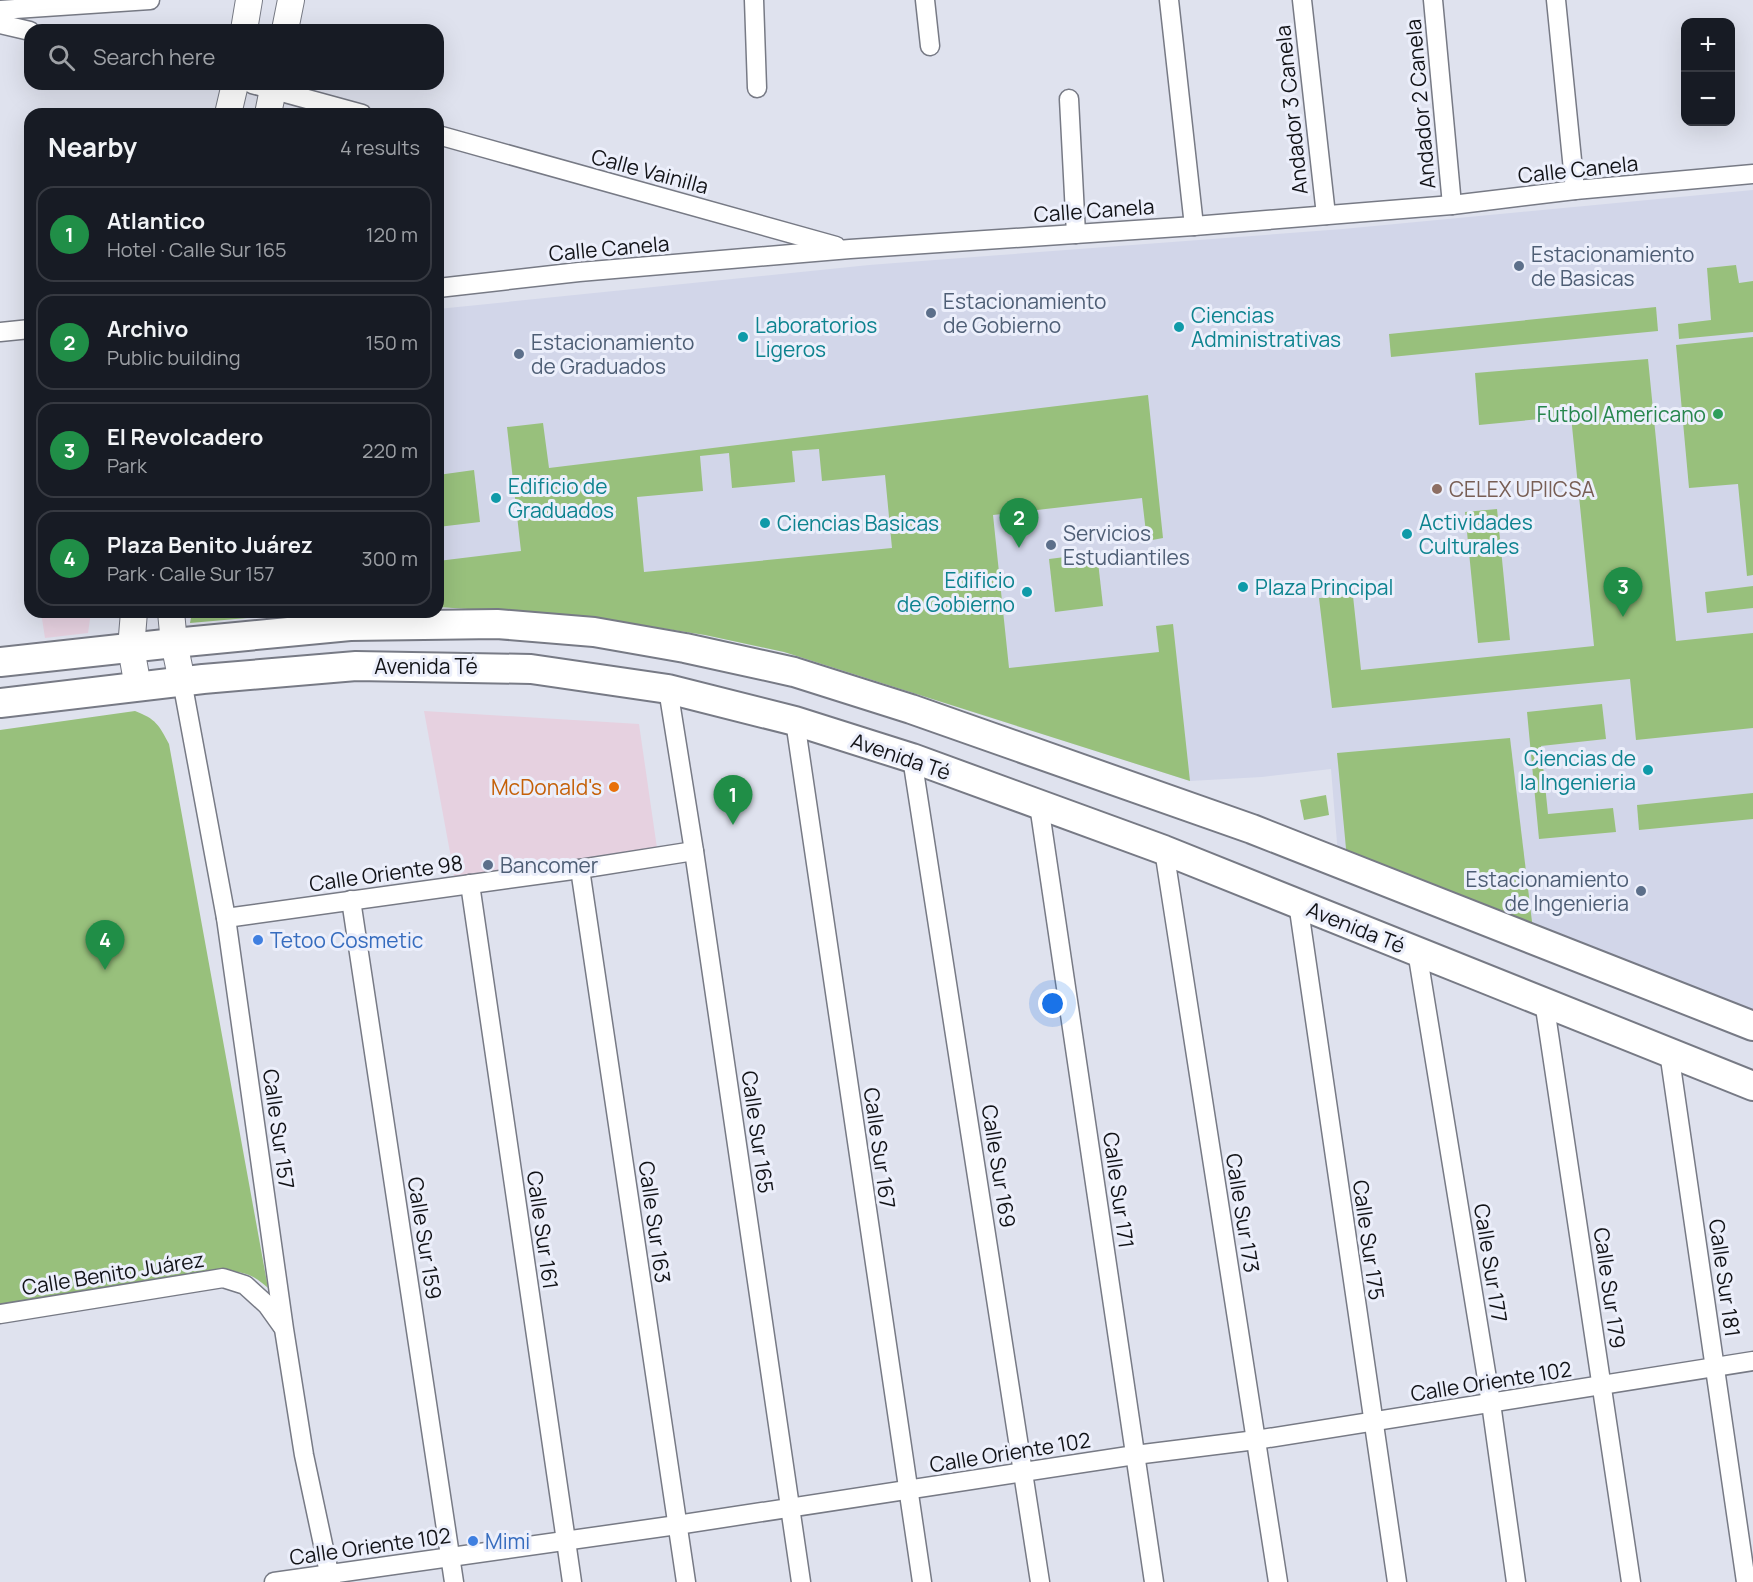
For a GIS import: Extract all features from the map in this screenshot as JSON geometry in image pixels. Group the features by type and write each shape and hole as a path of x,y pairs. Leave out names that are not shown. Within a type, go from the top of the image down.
{"main road":[{"name":"Avenida Té","path":"0,662 350,626 497,624 594,632 685,648 794,672 911,709 1252,829 1753,1026"},
{"name":"Avenida Té","path":"0,703 182,681 356,666 531,669 668,689 795,721 912,758 1164,850 1753,1086"}],"street":[{"path":"0,10 150,0"},
{"path":"245,24 249,0"},
{"path":"286,24 291,0"},
{"path":"754,0 758,88"},
{"path":"924,0 930,46"},
{"path":"1169,0 1194,226"},
{"name":"Andador 3 Canela","path":"1302,0 1326,215"},
{"name":"Andador 2 Canela","path":"1433,0 1452,205"},
{"path":"1556,0 1575,190"},
{"path":"0,24 24,30"},
{"path":"229,108 234,90"},
{"path":"266,90 268,108"},
{"path":"280,90 341,108"},
{"path":"1069,99 1076,234"},
{"name":"Calle Vainilla","path":"444,137 850,249"},
{"name":"Calle Canela","path":"444,287 850,249 1194,226 1452,205 1575,190 1753,174"},
{"path":"0,332 24,329"},
{"path":"134,618 131,648 138,687"},
{"path":"172,618 182,681"},
{"name":"Calle Sur 157","path":"182,681 226,918 304,1455 331,1579"},
{"name":"Calle Sur 165","path":"668,689 694,851 801,1582"},
{"name":"Calle Sur 167","path":"795,721 922,1582"},
{"name":"Calle Sur 169","path":"912,758 1040,1582"},
{"name":"Calle Sur 171","path":"1039,805 1154,1582"},
{"name":"Calle Sur 173","path":"1164,850 1278,1582"},
{"name":"Calle Oriente 98","path":"226,918 694,851"},
{"name":"Calle Sur 163","path":"580,869 686,1582"},
{"name":"Calle Sur 161","path":"470,884 572,1582"},
{"name":"Calle Sur 159","path":"351,900 454,1582"},
{"name":"Calle Sur 175","path":"1298,903 1397,1582"},
{"name":"Calle Sur 177","path":"1417,951 1491,1403 1516,1582"},
{"name":"Calle Sur 179","path":"1544,1001 1631,1582"},
{"name":"Calle Sur 181","path":"1669,1052 1746,1582"},
{"name":"Calle Benito Juárez","path":"0,1314 223,1278 245,1285 267,1305 284,1329"},
{"name":"Calle Oriente 102","path":"274,1582 331,1579 565,1540 1135,1455 1256,1440 1753,1361"}],"shaded area":[{"path":"1753,190 1753,1012 1338,855 1331,769 1262,777 1190,781 784,652 705,635 591,617 444,607 444,308 869,265 1343,229"},
{"path":"42,618 90,618 88,633 45,638"},
{"path":"424,711 639,724 658,855 590,858 456,885"}],"green space":[{"path":"1736,265 1739,283 1753,281 1753,332 1679,339 1678,324 1711,320 1707,268"},
{"path":"1656,307 1658,331 1391,357 1389,334"},
{"name":"Futbol Americano","path":"1753,337 1753,575 1747,576 1738,484 1689,488 1676,345"},
{"path":"1648,359 1676,641 1753,633 1753,728 1636,740 1630,679 1332,708 1319,598 1353,596 1361,670 1594,646 1571,416 1479,425 1475,373"},
{"path":"1148,395 1163,538 1147,541 1142,498 993,515 1009,668 1159,652 1156,626 1173,624 1190,781 784,652 705,635 591,617 444,607 444,560 521,551 507,427 543,423 549,468","holes":["819,449 822,481 885,475 892,548 644,572 637,497 703,491 700,456 729,453 732,488 795,482 792,451"]},
{"path":"474,470 480,522 444,526 444,474"},
{"path":"1497,509 1510,640 1478,643 1465,512"},
{"path":"1097,553 1103,606 1055,612 1049,559"},
{"path":"1753,586 1753,608 1707,613 1705,592"},
{"path":"191,618 246,618 190,623"},
{"path":"1602,704 1606,739 1541,746 1548,814 1613,808 1616,832 1539,839 1527,712"},
{"path":"135,711 156,723 169,744 268,1288 246,1274 221,1270 0,1304 0,730"},
{"path":"1510,738 1533,930 1347,859 1337,753"},
{"path":"1753,793 1753,819 1639,830 1637,805"},
{"path":"1326,795 1329,815 1304,820 1300,800"}],"place":[{"name":"Estacionamiento de Basicas","path":"1519,266"},
{"name":"Estacionamiento de Gobierno","path":"931,313"},
{"name":"Ciencias Administrativas","path":"1179,327"},
{"name":"Laboratorios Ligeros","path":"743,337"},
{"name":"Estacionamiento de Graduados","path":"519,354"},
{"name":"Futbol Americano","path":"1718,414"},
{"name":"CELEX UPIICSA","path":"1437,489"},
{"name":"Edificio de Graduados","path":"496,498"},
{"name":"Ciencias Basicas","path":"765,523"},
{"name":"Actividades Culturales","path":"1407,534"},
{"name":"Servicios Estudiantiles","path":"1051,545"},
{"name":"Archivo","path":"1019,548"},
{"name":"Plaza Principal","path":"1243,587"},
{"name":"Edificio de Gobierno","path":"1027,592"},
{"name":"El Revolcadero","path":"1623,617"},
{"name":"Ciencias de la Ingenieria","path":"1648,770"},
{"name":"McDonald's","path":"614,787"},
{"name":"Atlantico","path":"733,825"},
{"name":"Bancomer","path":"488,865"},
{"name":"Estacionamiento de Ingenieria","path":"1641,891"},
{"name":"Tetoo Cosmetic","path":"258,940"},
{"name":"Plaza Benito Juárez","path":"105,970"},
{"name":"Mimi","path":"473,1541"}]}
